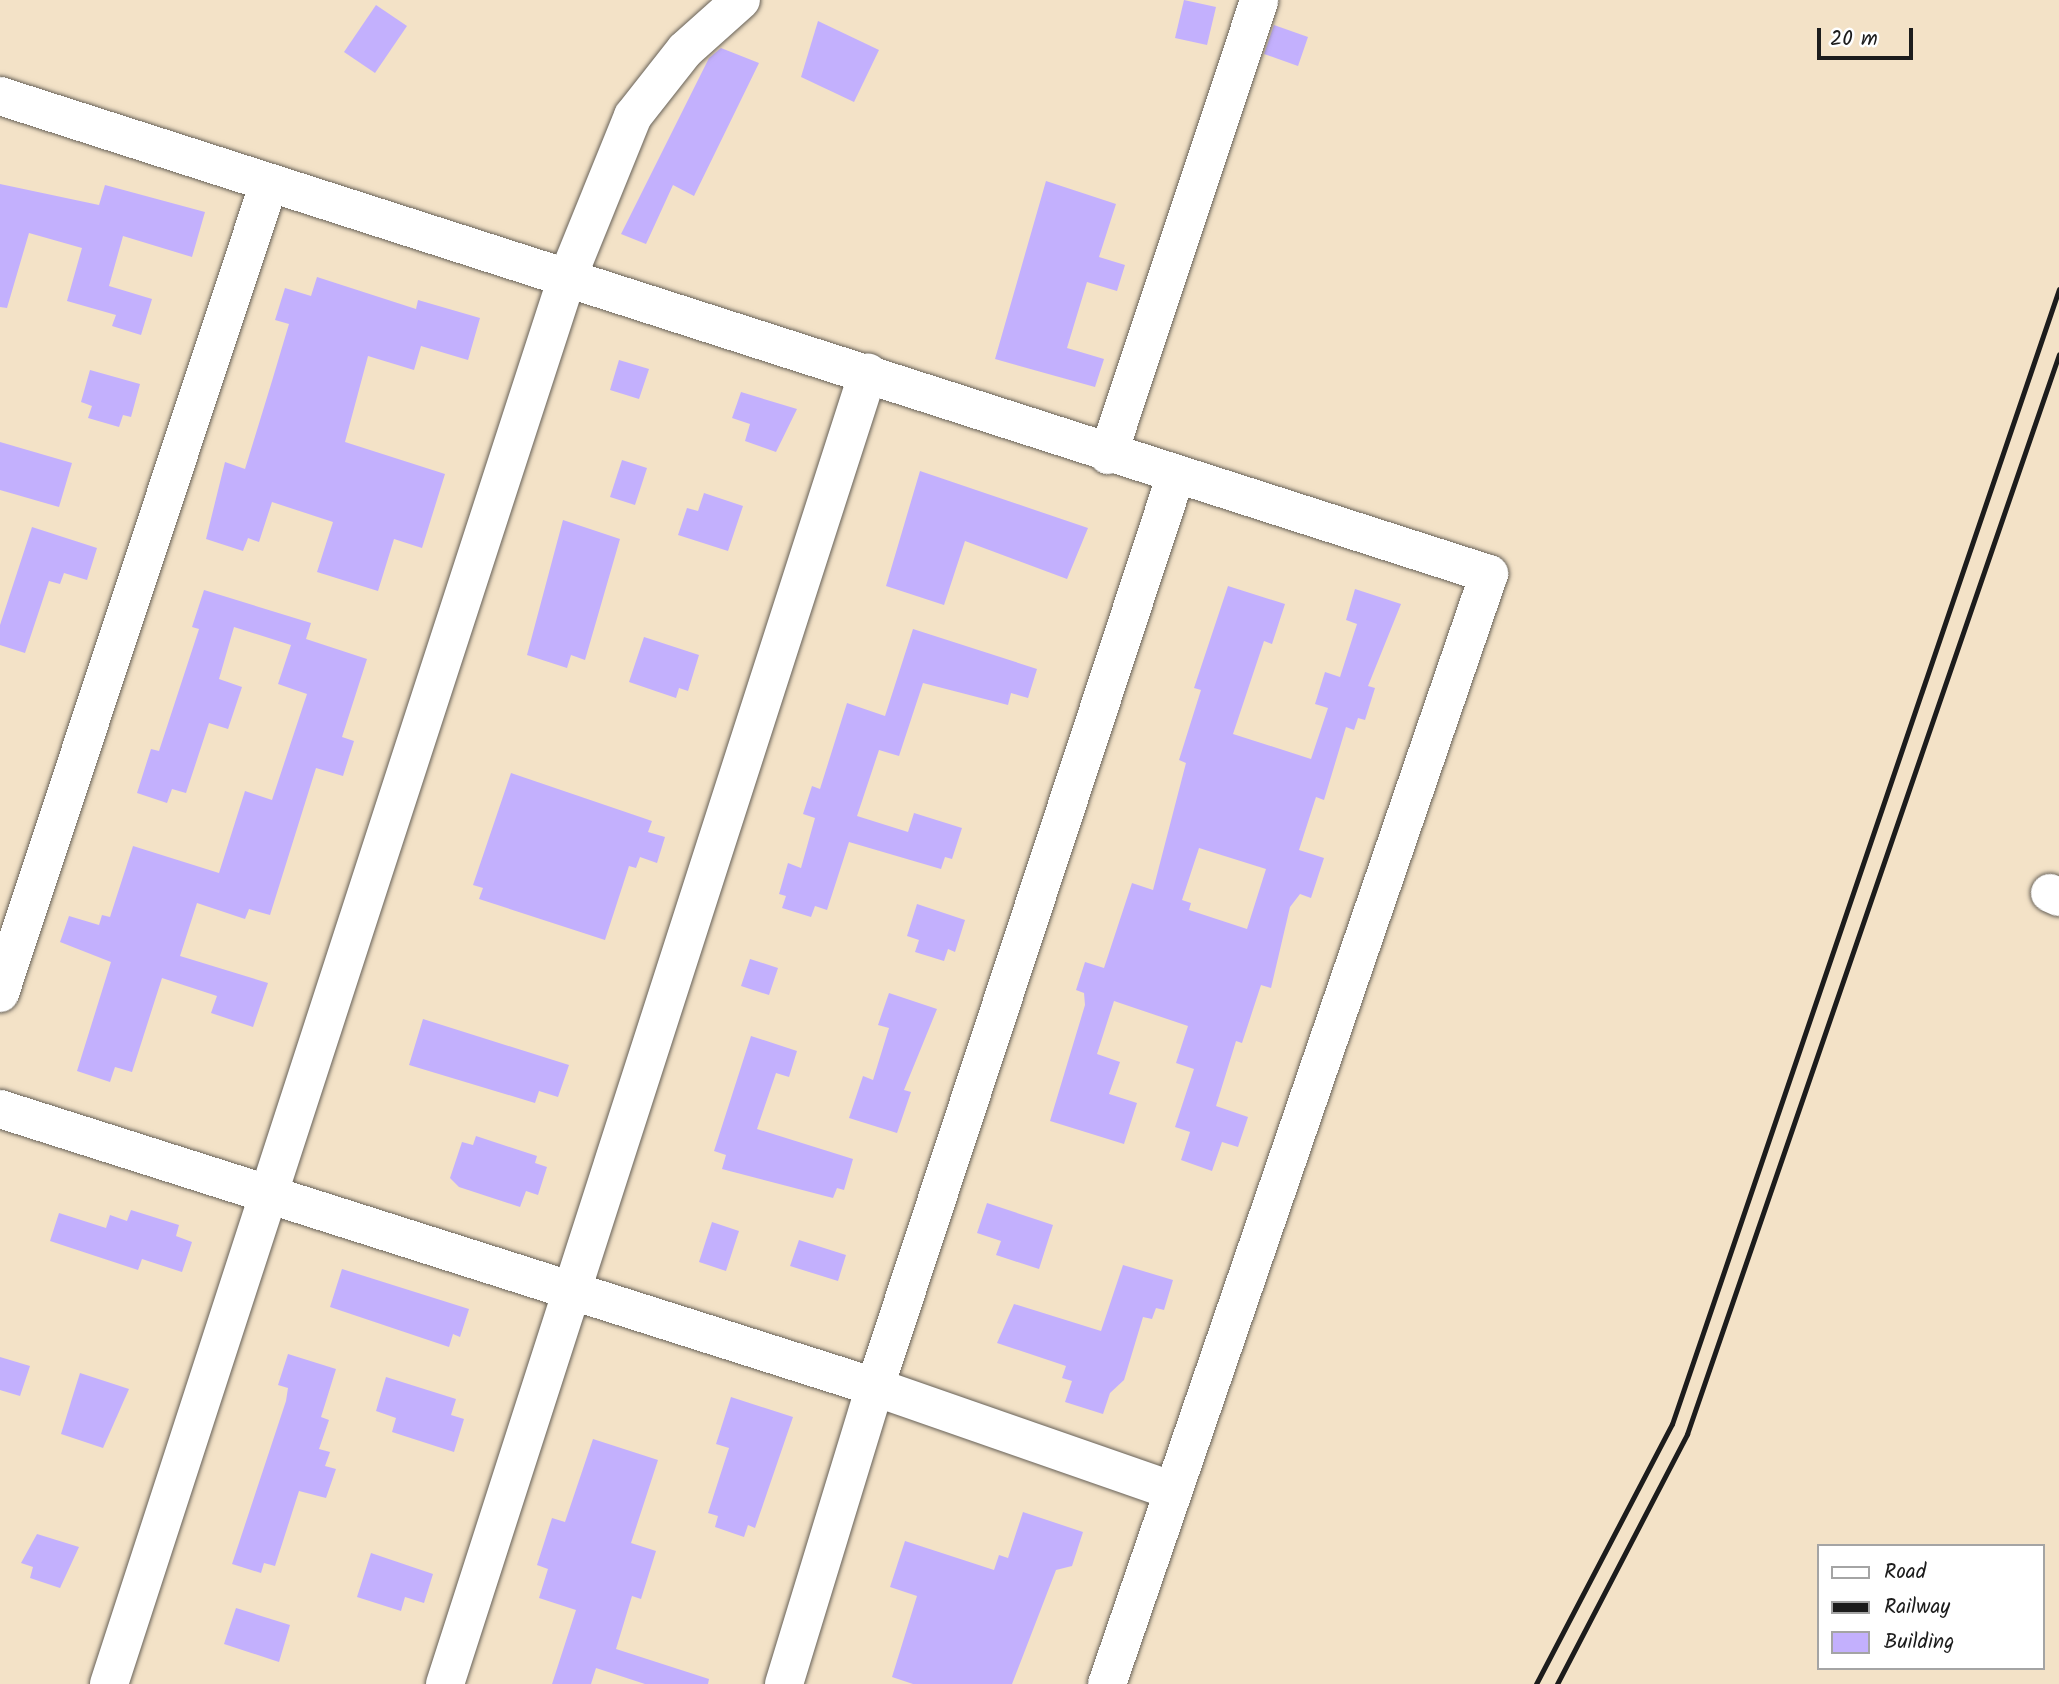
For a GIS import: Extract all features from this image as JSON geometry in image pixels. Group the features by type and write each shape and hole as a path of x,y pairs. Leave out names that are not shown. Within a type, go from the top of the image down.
{"street":[{"path":"109,1684 566,281 633,116 685,50 741,0"},
{"path":"1108,455 1259,0"},
{"path":"0,96 268,186 868,373 1175,478 1489,574 1171,1490 1107,1684"},
{"path":"0,993 268,186"},
{"path":"445,1684 576,1295 868,373"},
{"path":"784,1684 875,1387 1175,478"},
{"path":"0,1109 576,1295 875,1387 1171,1490"}],"building":[{"path":"1184,0 1216,7 1207,45 1175,38"},
{"path":"376,5 407,26 375,73 344,52"},
{"path":"818,21 879,50 854,102 801,77"},
{"path":"1274,25 1308,37 1298,66 1264,54"},
{"path":"721,48 759,63 694,196 673,185 646,244 621,234 709,58"},
{"path":"1046,181 1116,204 1099,257 1125,265 1117,291 1087,282 1067,348 1104,359 1095,387 995,359"},
{"path":"0,184 99,205 105,185 205,212 192,257 123,236 109,286 152,299 141,335 112,326 116,315 67,301 82,248 29,233 7,308 0,307"},
{"path":"317,277 416,309 418,300 480,318 468,360 421,346 414,370 368,356 345,442 445,474 422,548 394,539 378,591 317,572 333,522 272,502 259,542 248,538 243,551 206,539 225,462 245,469 289,324 275,320 285,288 311,296"},
{"path":"619,360 649,369 639,399 610,390"},
{"path":"90,370 140,384 131,417 123,415 119,427 88,418 92,406 81,402"},
{"path":"741,392 797,409 776,452 745,441 750,424 732,418"},
{"path":"0,442 72,463 59,507 0,490"},
{"path":"622,460 647,468 635,505 610,497"},
{"path":"920,471 1088,528 1067,579 965,541 944,605 886,586"},
{"path":"704,493 743,506 728,551 678,535 687,508 698,511"},
{"path":"563,520 620,539 585,660 571,655 567,668 527,655"},
{"path":"32,527 97,548 87,580 64,573 60,584 49,581 25,653 0,645 0,625"},
{"path":"1228,586 1285,604 1272,644 1264,641 1233,734 1311,759 1328,708 1315,704 1325,672 1340,677 1357,624 1346,620 1355,589 1401,604 1368,686 1375,688 1365,720 1358,718 1354,730 1346,727 1324,800 1316,797 1299,850 1324,858 1311,898 1300,894 1290,907 1271,988 1261,985 1242,1043 1236,1041 1216,1106 1248,1117 1238,1147 1222,1142 1212,1171 1181,1160 1190,1132 1175,1127 1194,1069 1176,1063 1188,1026 1114,1001 1097,1054 1120,1062 1109,1094 1137,1103 1124,1144 1050,1121 1085,1005 1084,993 1076,990 1085,962 1104,968 1132,883 1153,890 1186,763 1179,760 1201,690 1194,688","holes":["1199,848 1266,869 1247,929 1189,910 1191,903 1182,900"]},
{"path":"204,590 311,623 306,639 367,659 342,737 354,741 343,776 316,768 270,915 249,909 245,919 197,903 180,956 268,983 253,1027 211,1013 217,996 162,978 132,1072 115,1067 110,1082 77,1071 111,962 60,942 69,916 99,925 102,915 110,917 133,846 219,873 245,791 272,800 307,694 278,684 291,645 234,627 219,679 242,687 228,729 209,723 186,793 172,789 167,803 137,793 151,749 159,751 199,629 192,627"},
{"path":"913,629 1037,669 1028,698 1011,693 1008,705 923,683 899,756 879,750 857,816 908,832 914,813 962,828 952,859 945,857 941,869 849,842 827,910 815,906 811,917 782,908 786,896 779,894 788,863 801,868 815,818 803,814 812,786 820,789 847,703 885,716"},
{"path":"644,637 699,655 688,691 679,688 676,698 629,682"},
{"path":"511,773 652,821 648,832 665,837 657,863 640,857 636,868 629,866 605,940 479,899 483,888 473,885"},
{"path":"917,904 965,920 955,952 948,949 944,961 915,952 919,940 907,936"},
{"path":"750,959 778,968 769,995 741,986"},
{"path":"889,993 937,1009 904,1090 911,1092 897,1133 849,1118 863,1076 873,1080 889,1028 878,1025"},
{"path":"423,1019 569,1065 558,1097 539,1091 535,1103 409,1065"},
{"path":"751,1036 797,1051 789,1077 776,1073 757,1129 853,1159 844,1190 837,1188 833,1198 722,1169 726,1155 714,1151"},
{"path":"476,1136 537,1156 535,1163 547,1167 538,1195 526,1191 520,1207 459,1187 450,1178 462,1142 473,1145"},
{"path":"987,1203 1053,1225 1039,1269 996,1255 1001,1241 977,1233"},
{"path":"131,1210 179,1225 176,1236 192,1242 182,1272 142,1259 138,1270 50,1241 59,1213 106,1228 110,1215 127,1221"},
{"path":"712,1222 739,1231 726,1271 699,1262"},
{"path":"799,1240 846,1255 838,1281 790,1266"},
{"path":"1123,1265 1173,1280 1164,1310 1156,1308 1152,1319 1143,1317 1124,1380 1110,1393 1103,1414 1065,1402 1072,1381 1062,1378 1066,1366 997,1343 1014,1304 1101,1331"},
{"path":"342,1269 469,1309 460,1337 453,1334 449,1347 330,1307"},
{"path":"288,1354 336,1369 321,1417 329,1420 319,1449 330,1452 325,1466 336,1469 326,1498 299,1491 275,1566 264,1563 261,1573 232,1564 286,1401 288,1388 278,1385"},
{"path":"0,1357 30,1366 20,1396 0,1390"},
{"path":"80,1373 129,1389 103,1448 61,1434"},
{"path":"386,1377 456,1399 451,1415 464,1419 454,1452 392,1432 396,1418 376,1411"},
{"path":"731,1397 793,1417 755,1528 748,1525 744,1537 715,1527 718,1516 708,1513 729,1448 716,1444"},
{"path":"593,1439 658,1460 631,1543 656,1551 641,1599 632,1596 616,1649 709,1679 708,1684 645,1684 596,1668 591,1684 552,1684 576,1610 539,1598 548,1569 537,1565 552,1518 565,1522"},
{"path":"1023,1512 1083,1532 1072,1566 1056,1570 1012,1684 913,1684 892,1677 917,1596 890,1587 905,1541 994,1570 999,1555 1008,1558"},
{"path":"37,1534 79,1547 60,1588 30,1578 33,1567 21,1563"},
{"path":"371,1553 433,1574 424,1603 405,1597 401,1611 357,1597"},
{"path":"236,1608 290,1625 279,1662 224,1644"}],"railway":[{"path":"1536,1684 1672,1424 2059,289"},
{"path":"1557,1684 1687,1434 2059,354"}]}
